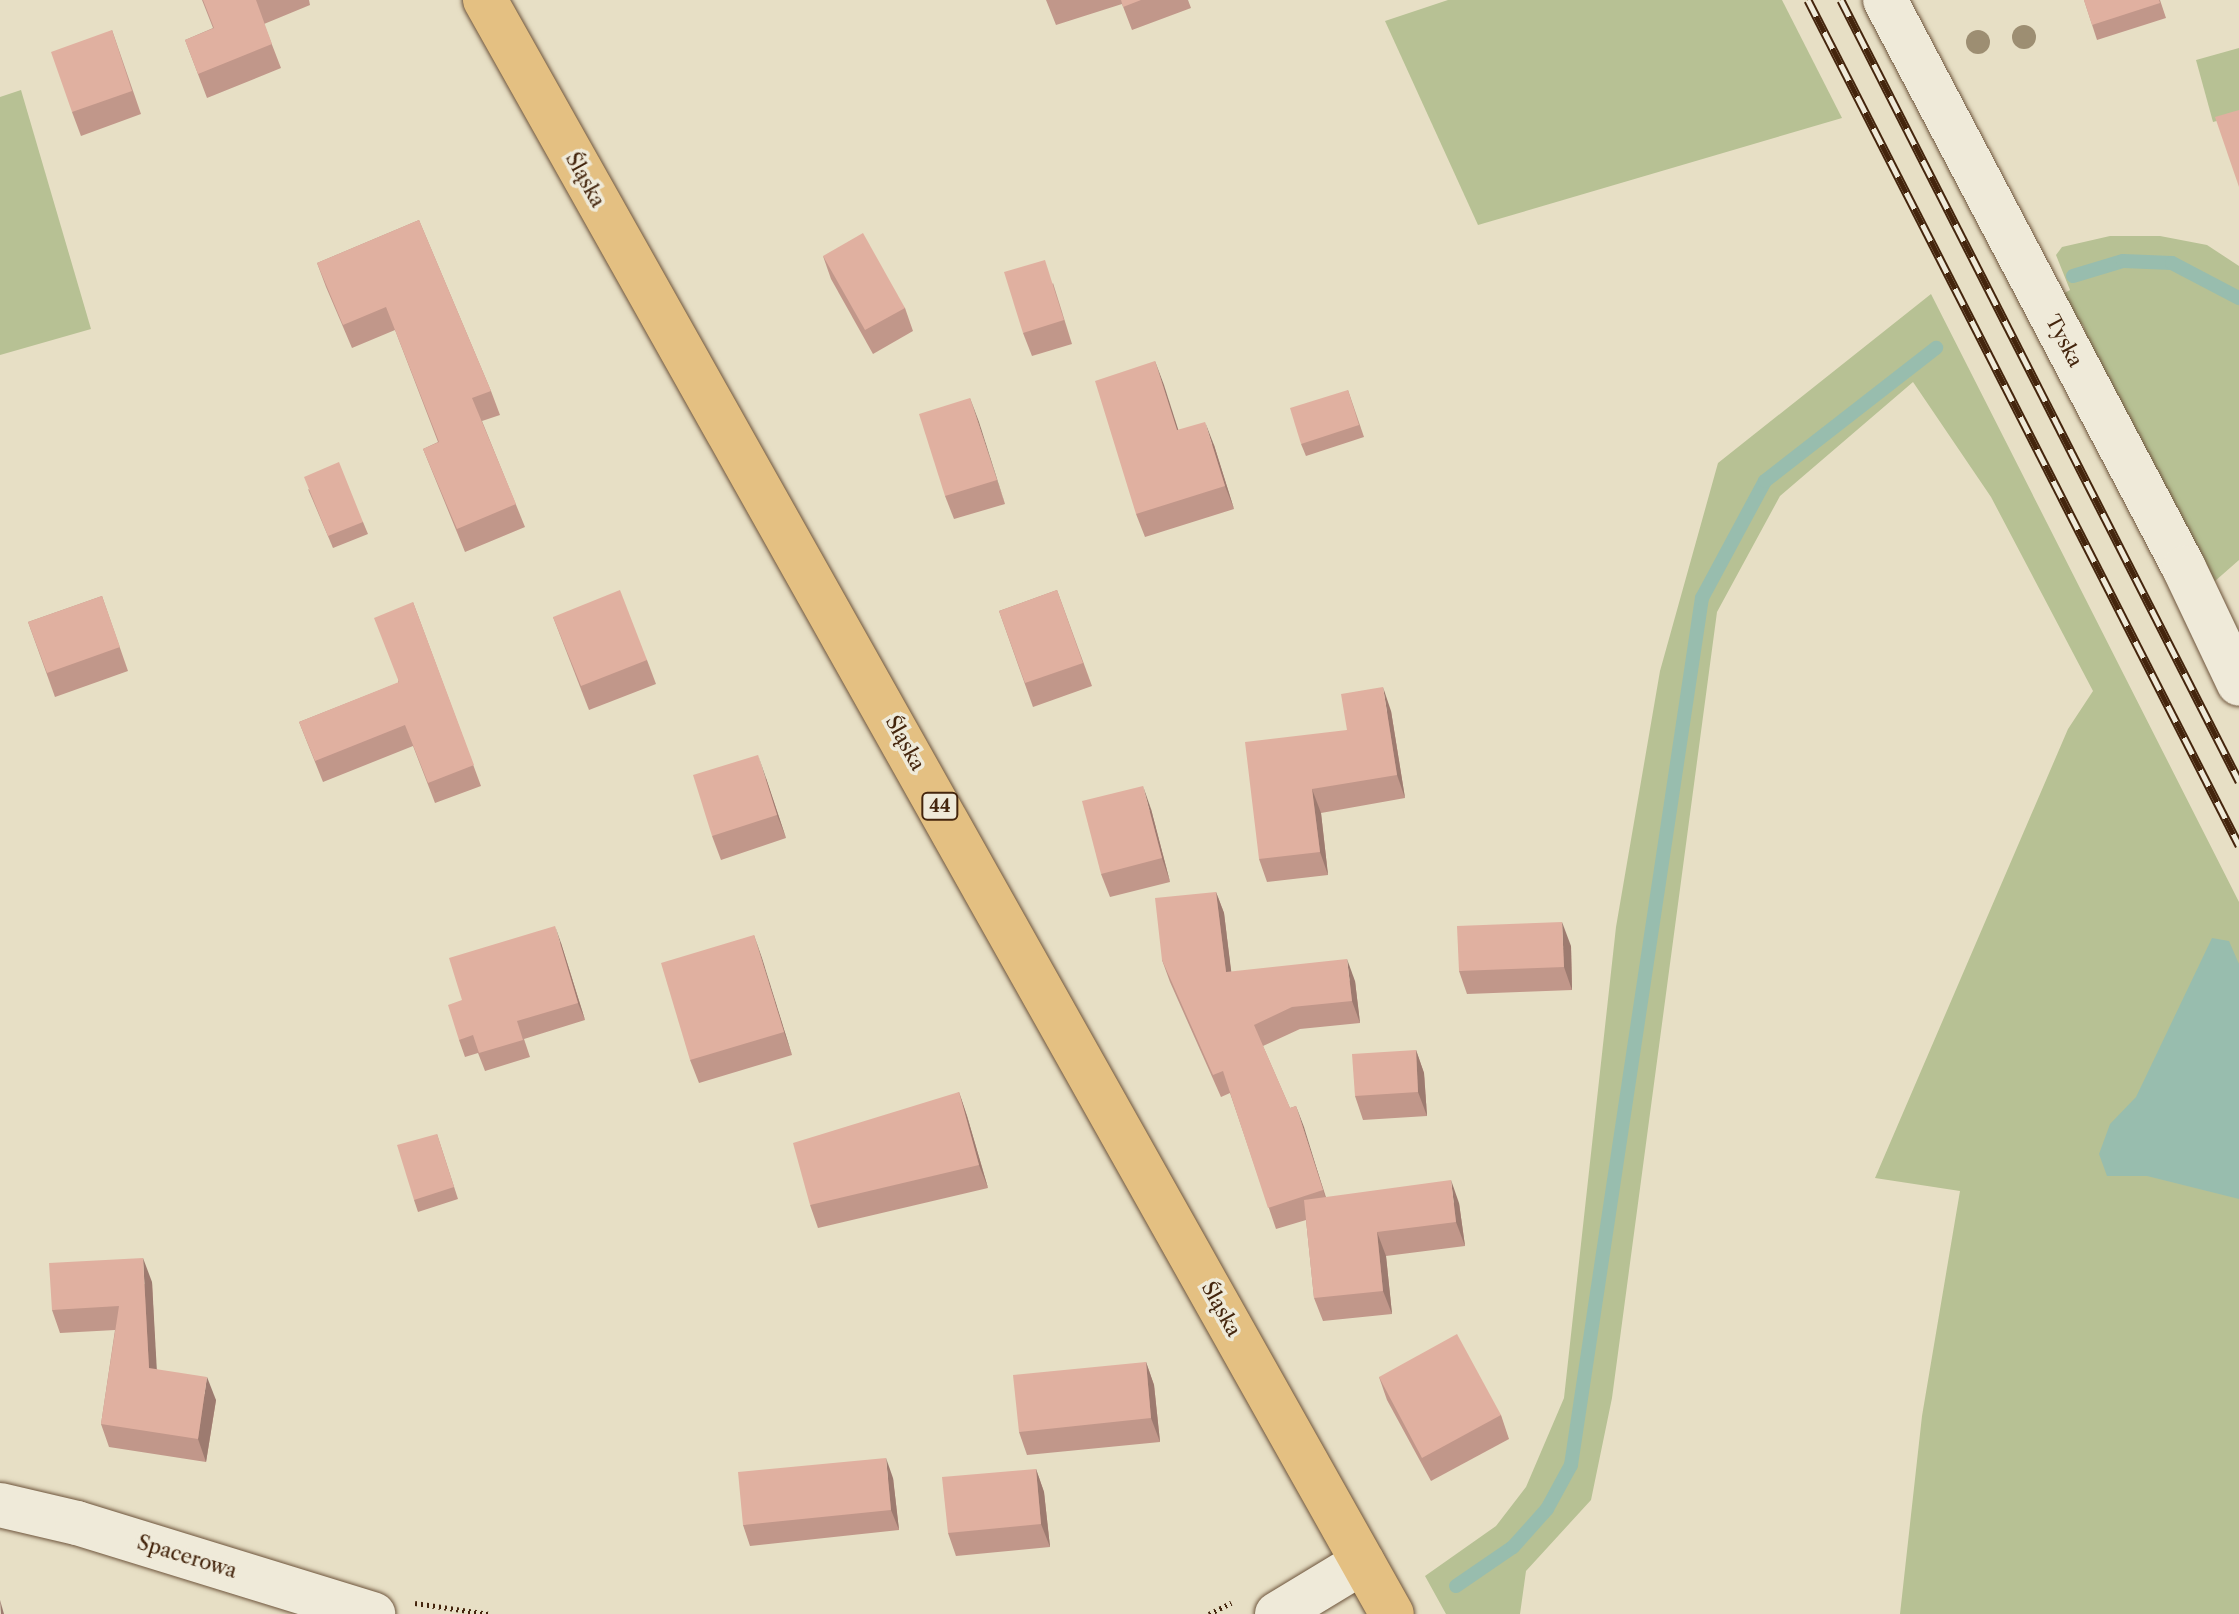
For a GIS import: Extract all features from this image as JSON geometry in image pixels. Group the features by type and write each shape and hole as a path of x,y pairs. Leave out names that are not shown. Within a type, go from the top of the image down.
{"main road":[{"name":"Śląska","path":"485,0 1392,1614"}],"street":[{"name":"Tyska","path":"1885,0 2184,568 2239,684"},
{"name":"Spacerowa","path":"0,1505 77,1523 321,1606 373,1614"},
{"path":"1277,1614 1363,1562"}],"shaded area":[{"path":"1448,0 1782,0 1842,118 1478,225 1385,21"},
{"path":"2239,48 2239,115 2213,122 2196,60"},
{"path":"21,90 91,329 0,355 0,97"},
{"path":"2110,236 2160,236 2207,245 2239,266 2239,560 2206,589 2096,366 2083,325 2067,315 2059,296 2070,290 2056,255 2062,247"},
{"path":"1931,294 2239,902 2239,1614 1900,1614 1922,1416 1960,1191 1875,1178 2068,729 2093,691 1991,497 1913,382 1780,496 1717,612 1612,1398 1591,1500 1526,1571 1520,1614 1446,1614 1425,1576 1496,1526 1526,1487 1564,1398 1616,927 1660,671 1718,463"},
{"path":"2212,938 2229,941 2239,964 2239,1199 2147,1176 2107,1176 2099,1154 2110,1124 2136,1097"}],"building":[{"path":"203,0 256,0 272,44 198,74 185,40 214,28"},
{"path":"1121,0 1141,0 1123,7"},
{"path":"2084,0 2159,0 2160,3 2092,25"},
{"path":"112,30 132,91 72,112 51,52"},
{"path":"2239,110 2239,187 2215,117"},
{"path":"419,220 491,391 472,398 516,504 457,529 423,449 439,442 386,307 343,325 317,263"},
{"path":"863,233 905,308 865,330 823,256"},
{"path":"1045,260 1064,320 1023,333 1004,272"},
{"path":"1155,361 1177,430 1205,422 1225,486 1136,514 1095,381"},
{"path":"1348,390 1359,425 1301,444 1290,408"},
{"path":"970,398 997,480 945,496 919,414"},
{"path":"339,462 363,522 328,536 304,477"},
{"path":"620,590 647,660 581,686 553,617"},
{"path":"1057,590 1083,663 1025,683 999,611"},
{"path":"102,596 120,647 47,673 28,622"},
{"path":"413,602 474,765 428,783 405,725 315,761 299,722 399,682 374,618"},
{"path":"1383,687 1397,775 1312,789 1320,852 1259,859 1245,742 1347,730 1341,694"},
{"path":"758,755 777,815 712,836 693,775"},
{"path":"1143,786 1162,858 1101,874 1082,801"},
{"path":"1216,892 1226,972 1347,959 1352,1001 1292,1007 1254,1025 1290,1108 1296,1106 1323,1190 1268,1208 1223,1071 1213,1075 1162,960 1155,898"},
{"path":"1562,922 1564,967 1459,971 1457,926"},
{"path":"555,926 578,1003 517,1021 523,1040 479,1053 473,1035 459,1040 448,1005 462,1000 449,958"},
{"path":"754,935 784,1032 690,1060 661,963"},
{"path":"1416,1050 1418,1092 1355,1096 1352,1054"},
{"path":"959,1092 979,1165 810,1205 793,1143"},
{"path":"437,1134 454,1187 414,1200 397,1145"},
{"path":"1451,1180 1456,1222 1377,1232 1383,1291 1314,1298 1304,1200"},
{"path":"143,1258 149,1368 207,1377 198,1439 101,1424 119,1306 52,1310 49,1263"},
{"path":"1457,1334 1501,1415 1422,1458 1379,1377"},
{"path":"1146,1362 1151,1418 1019,1432 1013,1375"},
{"path":"886,1458 891,1510 743,1525 738,1472"},
{"path":"1036,1469 1041,1524 948,1533 942,1477"}],"waterway":[{"path":"2073,276 2123,261 2172,263 2239,298"},
{"path":"1456,1586 1513,1547 1547,1509 1571,1465 1702,598 1765,481 1936,348"}],"railway":[{"path":"1808,0 2239,845"},
{"path":"1841,0 2239,781"}]}
